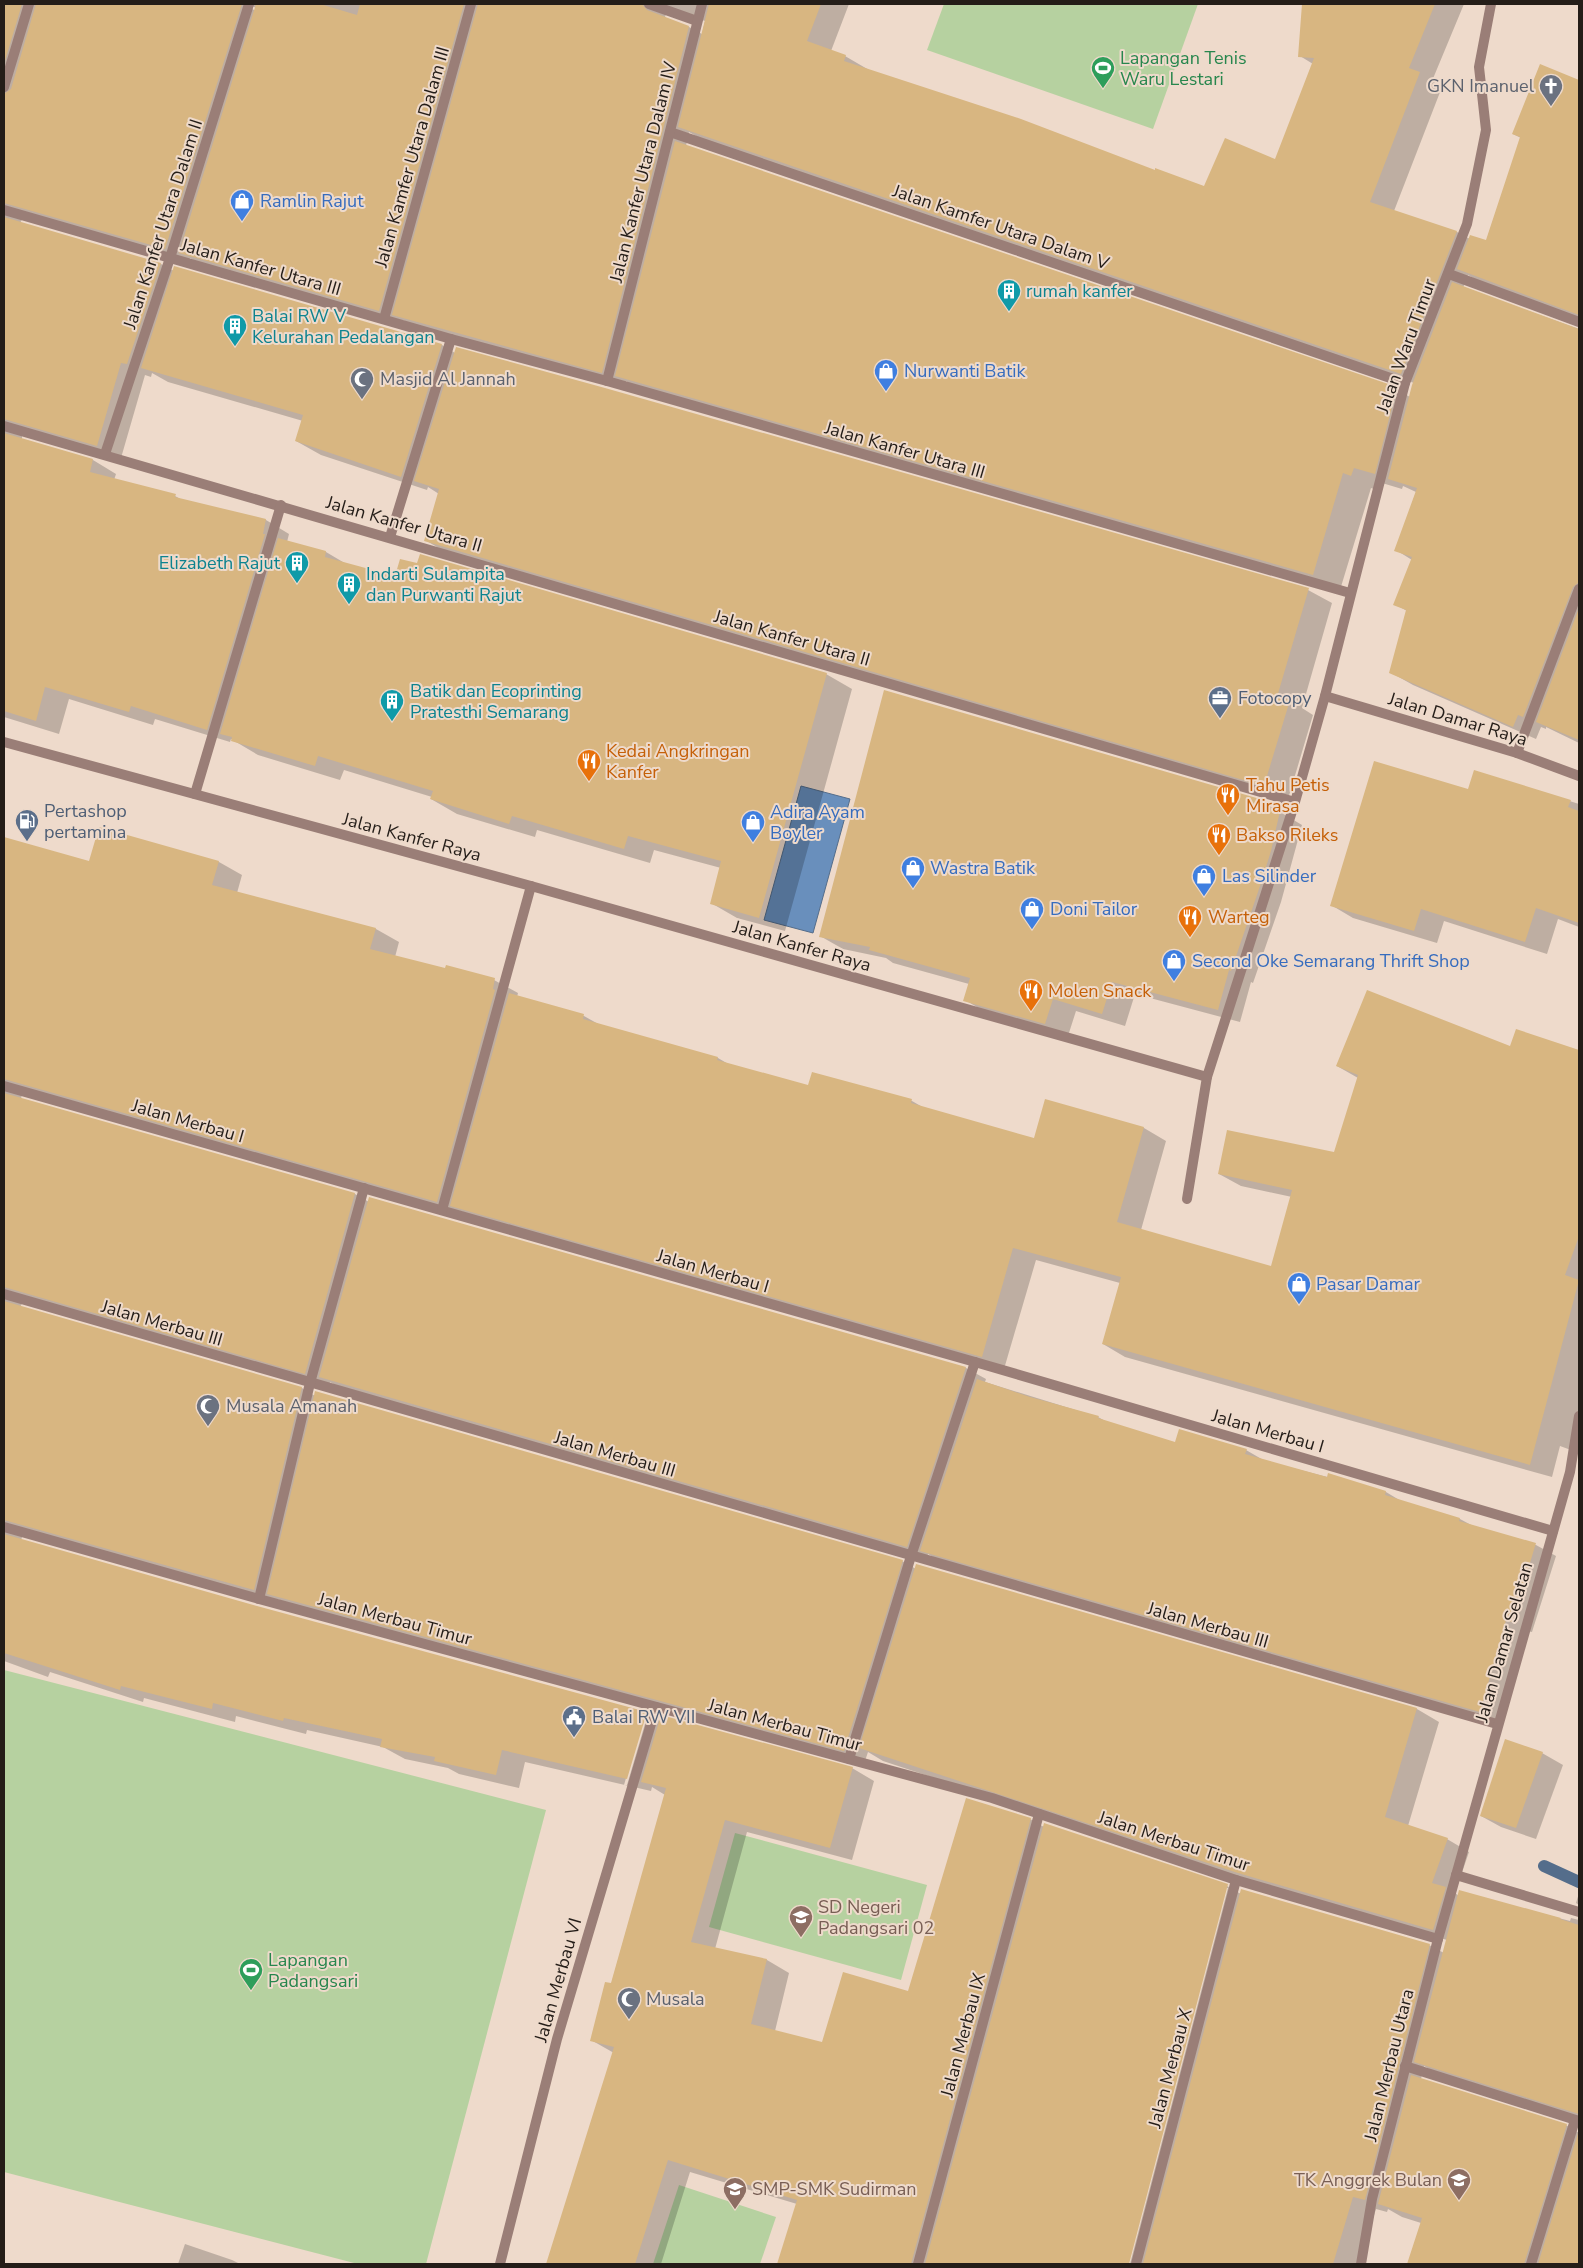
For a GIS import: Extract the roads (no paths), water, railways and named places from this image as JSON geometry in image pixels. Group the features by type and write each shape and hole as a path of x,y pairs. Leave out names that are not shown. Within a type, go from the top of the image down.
{"street":[{"path":"4,87 28,4"},
{"name":"Jalan Kanfer Utara Dalam II","path":"105,454 170,258 249,4"},
{"name":"Jalan Kamfer Utara Dalam III","path":"384,319 471,4"},
{"path":"649,4 697,21"},
{"name":"Jalan Kanfer Utara Dalam IV","path":"607,381 702,4"},
{"name":"Jalan Waru Timur","path":"1325,696 1350,593 1406,383 1467,224 1486,130 1479,67 1491,4"},
{"name":"Jalan Kamfer Utara Dalam V","path":"670,132 1406,383"},
{"name":"Jalan Kanfer Utara III","path":"4,210 451,340 607,381 1350,593"},
{"path":"1449,274 1579,322"},
{"path":"390,537 451,340"},
{"name":"Jalan Kanfer Utara II","path":"4,426 281,505 1295,802"},
{"path":"195,794 281,505"},
{"path":"1517,753 1579,589"},
{"path":"1187,1199 1207,1077 1295,802 1325,696"},
{"name":"Jalan Damar Raya","path":"1325,696 1517,753 1579,776"},
{"name":"Jalan Kanfer Raya","path":"4,742 531,886 1207,1077"},
{"path":"442,1210 531,886"},
{"name":"Jalan Merbau I","path":"4,1086 975,1362 1553,1531"},
{"path":"259,1600 310,1383 364,1188"},
{"name":"Jalan Merbau III","path":"4,1294 1497,1724"},
{"path":"849,1759 911,1556 975,1362"},
{"name":"Jalan Damar Selatan","path":"1456,1875 1497,1724 1576,1458 1579,1416"},
{"name":"Jalan Merbau Timur","path":"4,1527 259,1600 992,1798 1236,1880 1438,1939"},
{"name":"Jalan Merbau VI","path":"500,2264 557,2039 656,1707"},
{"name":"Jalan Merbau IX","path":"918,2264 1039,1814"},
{"path":"1456,1875 1579,1912"},
{"name":"Jalan Merbau Utara","path":"1361,2264 1372,2199 1456,1875"},
{"name":"Jalan Merbau X","path":"1136,2264 1236,1880"},
{"path":"1406,2066 1577,2120 1531,2264"}],"water":[{"path":"801,786 850,799 813,933 764,920"}],"waterway":[{"path":"1544,1866 1579,1882"}],"place":[{"name":"Lapangan Tenis Waru Lestari","path":"1103,89"},
{"name":"GKN Imanuel","path":"1551,107"},
{"name":"Ramlin Rajut","path":"242,222"},
{"name":"rumah kanfer","path":"1009,312"},
{"name":"Balai RW V Kelurahan Pedalangan","path":"235,347"},
{"name":"Nurwanti Batik","path":"886,392"},
{"name":"Masjid Al Jannah","path":"362,400"},
{"name":"Elizabeth Rajut","path":"297,584"},
{"name":"Indarti Sulampita dan Purwanti Rajut","path":"349,605"},
{"name":"Fotocopy","path":"1220,719"},
{"name":"Batik dan Ecoprinting Pratesthi Semarang","path":"392,722"},
{"name":"Kedai Angkringan Kanfer","path":"589,782"},
{"name":"Tahu Petis Mirasa","path":"1228,816"},
{"name":"Pertashop pertamina","path":"27,842"},
{"name":"Adira Ayam Boyler","path":"753,843"},
{"name":"Bakso Rileks","path":"1219,856"},
{"name":"Wastra Batik","path":"913,889"},
{"name":"Las Silinder","path":"1204,897"},
{"name":"Doni Tailor","path":"1032,930"},
{"name":"Warteg","path":"1190,938"},
{"name":"Second Oke Semarang Thrift Shop","path":"1174,982"},
{"name":"Molen Snack","path":"1031,1012"},
{"name":"Pasar Damar","path":"1299,1305"},
{"name":"Musala Amanah","path":"208,1427"},
{"name":"Balai RW VII","path":"574,1738"},
{"name":"SD Negeri Padangsari 02","path":"801,1938"},
{"name":"Lapangan Padangsari","path":"251,1991"},
{"name":"Musala","path":"629,2020"},
{"name":"TK Anggrek Bulan","path":"1459,2201"},
{"name":"SMP-SMK Sudirman","path":"735,2210"}]}
